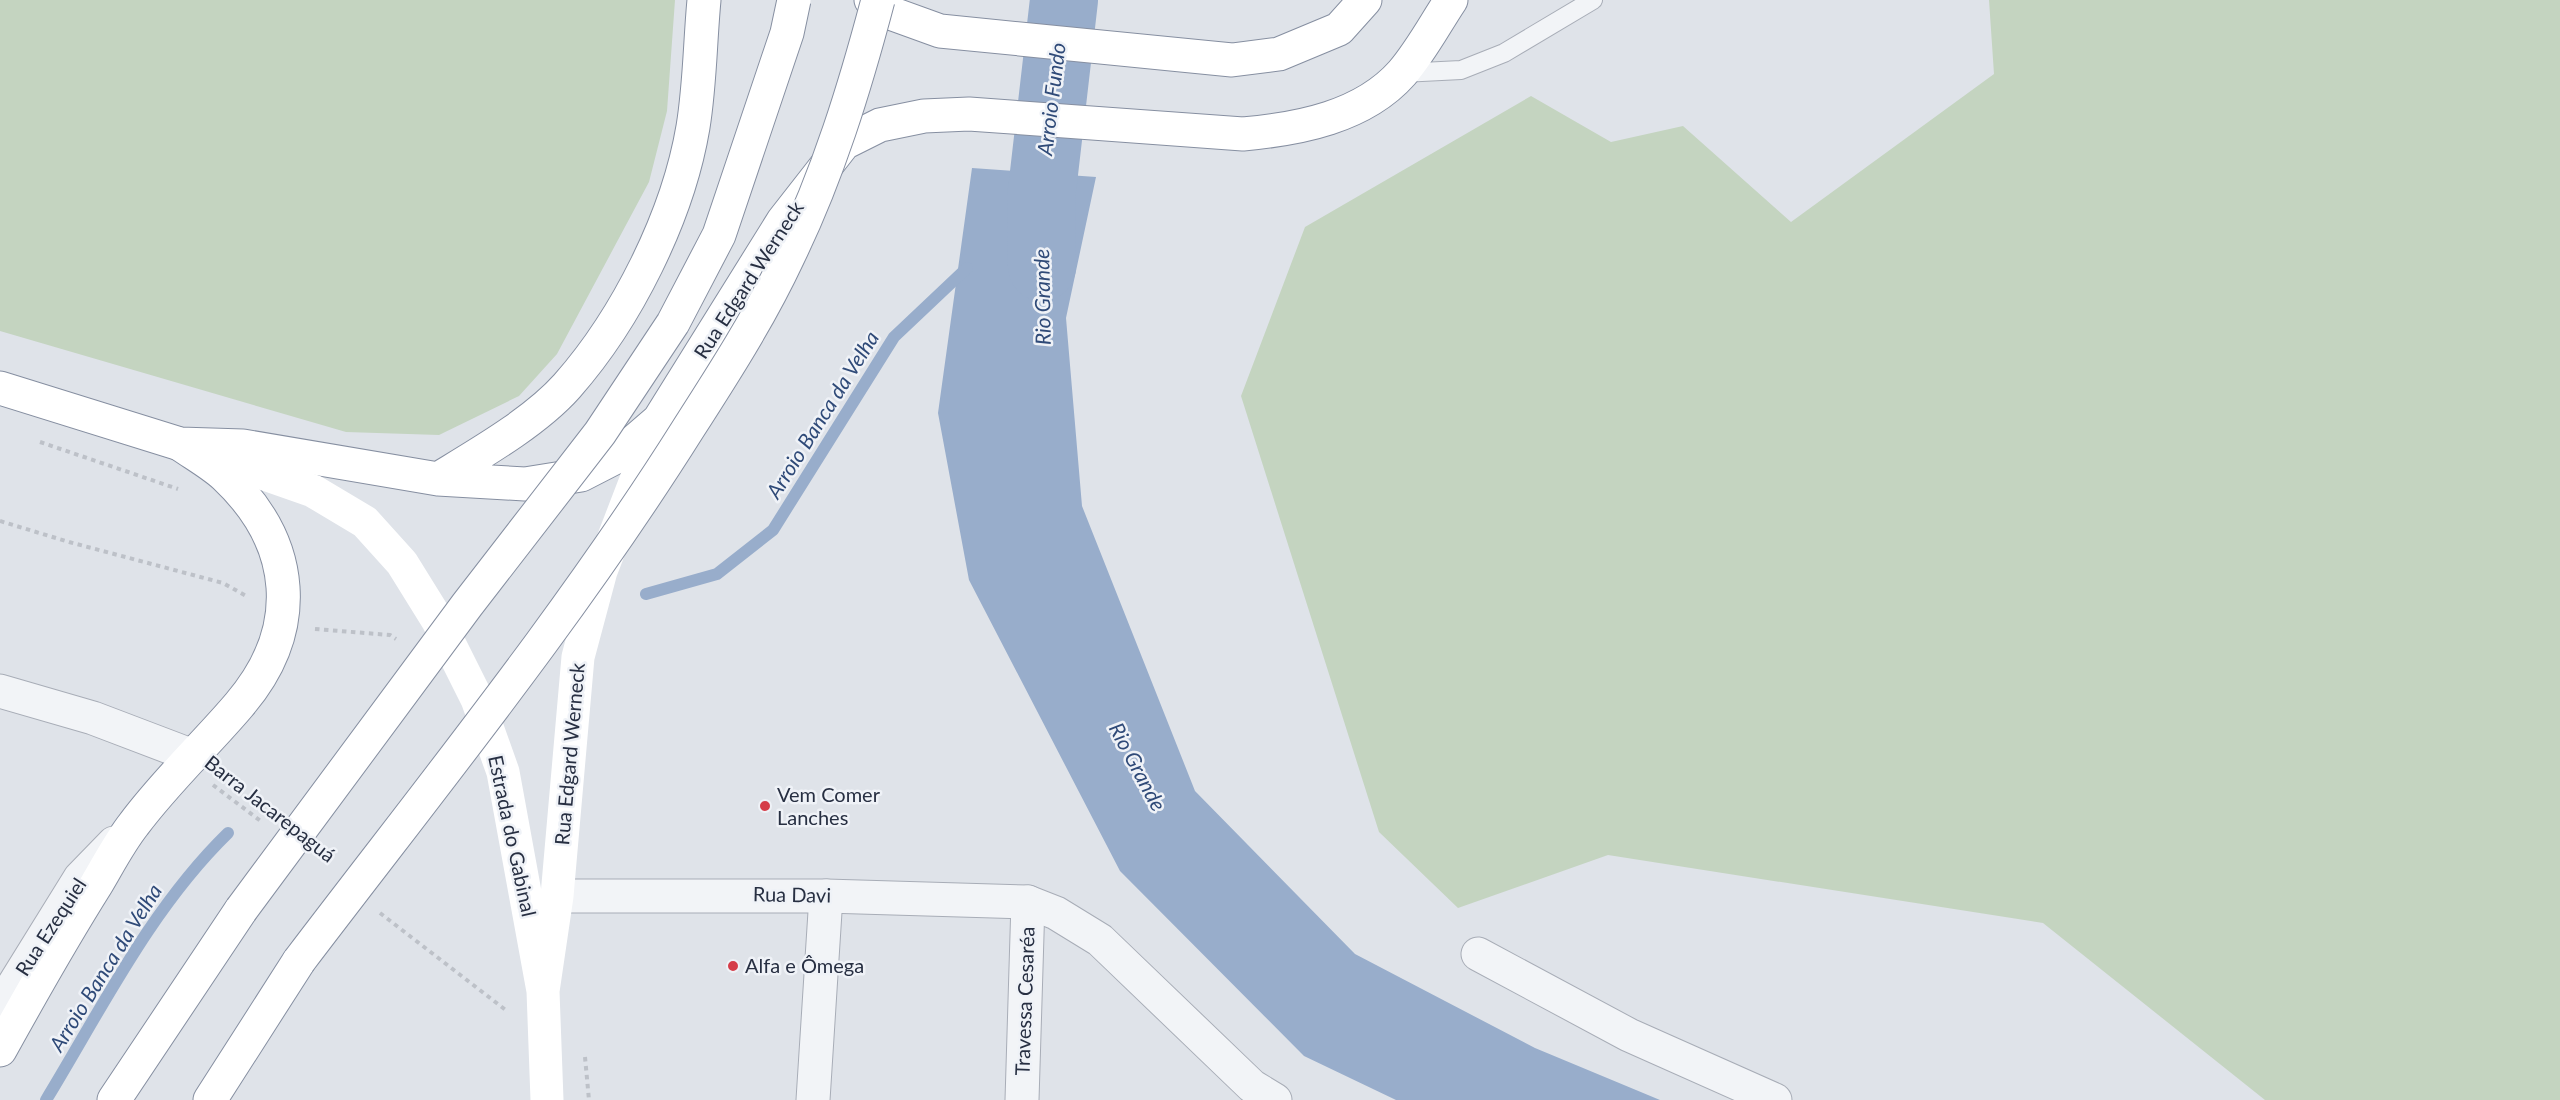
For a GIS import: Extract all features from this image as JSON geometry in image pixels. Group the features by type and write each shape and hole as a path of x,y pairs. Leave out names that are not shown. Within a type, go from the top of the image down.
{"main road":[{"path":"438,479 509,435 566,387 620,313 669,219 693,128 704,0"},
{"path":"114,1100 241,910 600,433 673,323 720,235 787,33 794,0"},
{"path":"210,1100 299,961 548,633 644,500 735,355 788,257 822,179 881,5 940,31 1232,60 1279,54 1339,29 1365,0"},
{"path":"1402,73 1451,0"},
{"name":"Rua Edgard Werneck","path":"547,1100 543,1000 557,896 578,657 601,571 660,420 783,221 844,143 880,125 924,116 969,114 1243,134 1284,130 1329,119 1370,100 1402,73"},
{"name":"Estrada do Gabinal","path":"0,388 180,444 313,491 365,522 402,563 438,621 477,699 503,772 543,1000"},
{"name":"Rua Edgard Werneck","path":"438,479 525,484 581,475 616,457 660,420"},
{"path":"0,1050 56,949 132,825 241,704 268,662 279,636 285,603 282,576 271,536 250,505 224,475 180,444"},
{"name":"Estrada do Gabinal","path":"180,444 243,446 438,479"}],"street":[{"path":"0,691 93,718 189,760"},
{"name":"Rua Ezequiel","path":"0,1006 80,878 132,825"},
{"name":"Rua Davi","path":"557,896 826,896 1028,902 1056,913 1100,940 1244,1078 1275,1100"},
{"path":"813,1100 826,896"},
{"name":"Travessa Cesaréa","path":"1022,1100 1028,902"},
{"path":"1478,954 1629,1035 1775,1100"}],"lane":[{"path":"1402,73 1461,70 1504,53 1593,0"}],"path":[{"path":"33,439 187,492"},
{"name":"Barra Jacarepaguá","path":"189,760 271,829"},
{"path":"375,909 507,1011 543,1000"},
{"path":"583,1046 589,1100"}],"green space":[{"path":"0,0 675,0 667,111 649,182 557,354 519,396 439,435 346,432 0,331"},
{"path":"1989,0 2560,0 2560,1100 2265,1100 2043,923 1608,855 1458,908 1379,832 1241,396 1305,227 1531,96 1611,142 1683,126 1791,222 1994,74"}],"water":[{"name":"Rio Grande","path":"972,168 1096,177 1066,318 1082,506 1195,791 1355,954 1535,1048 1660,1100 1396,1100 1304,1056 1120,871 969,580 938,413"}],"waterway":[{"name":"Arroio Fundo","path":"1042,267 1041,199 1064,0"},
{"name":"Arroio Banca da Velha","path":"646,594 717,574 773,530 894,337 967,268"},
{"name":"Arroio Banca da Velha","path":"46,1100 151,926 200,862 228,833"}],"place":[{"name":"Vem Comer Lanches","path":"765,806"},
{"name":"Alfa e Ômega","path":"733,966"}]}
